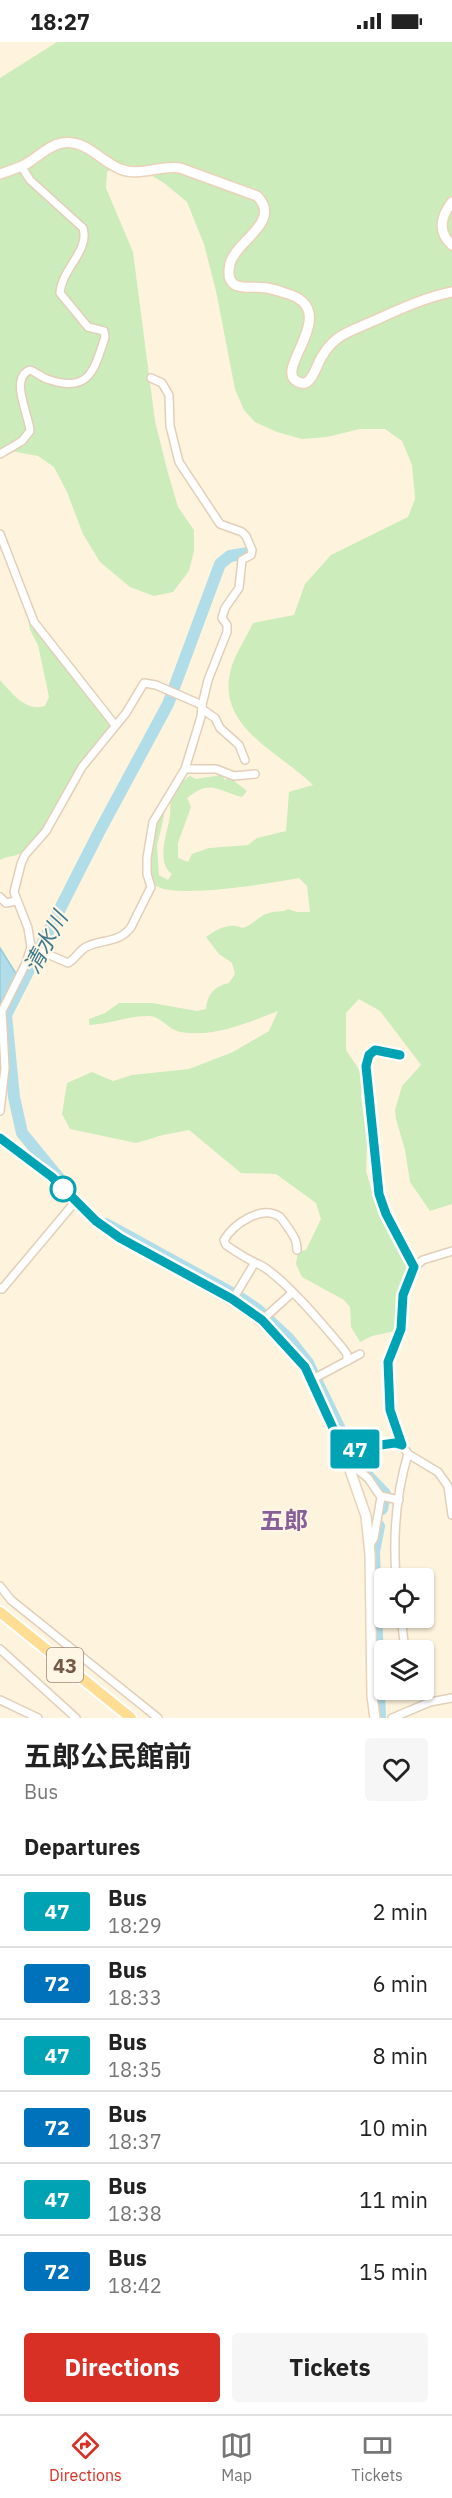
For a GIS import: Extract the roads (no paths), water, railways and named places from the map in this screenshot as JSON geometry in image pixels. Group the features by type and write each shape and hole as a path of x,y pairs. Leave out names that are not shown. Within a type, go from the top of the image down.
{"main road":[{"path":"0,174 21,166 61,143 74,142 123,171 135,173 167,166 180,168 256,196 264,207 264,218 230,263 232,282 239,288 265,287 291,294 305,306 309,317 308,332 291,366 291,374 295,380 302,382 309,381 314,376 323,353 338,338 406,306 452,292"},
{"path":"452,202 442,219 443,232 452,245"},
{"path":"0,1138 52,1177 96,1221 120,1238 232,1299 262,1320 282,1340 313,1379 343,1450 366,1516 370,1545 375,1718"},
{"name":"43","path":"0,1612 131,1718"}],"street":[{"path":"0,454 22,441 30,431 21,391 22,375 30,370 48,379 81,383 90,376 105,337 104,331 88,327 60,293 65,273 83,245 85,236 83,228 30,180 21,166"},
{"path":"31,947 68,963 86,947 116,939 127,933 150,887 147,858 153,822 185,769 208,680 227,632 227,625 222,618 225,608 239,588 242,560 251,555 252,550 242,532 220,524 179,462 170,426 169,395 162,383 151,378"},
{"path":"0,534 34,622 115,725"},
{"path":"0,1111 5,1068 2,1011 26,963 31,947 28,928 14,892 26,855 46,831 82,767 139,695 144,683 156,685 202,707 239,745 245,760"},
{"path":"185,769 216,769 234,776 255,774"},
{"path":"0,897 6,903 16,901"},
{"path":"400,1055 375,1050 369,1055 366,1066 379,1194 386,1214 414,1267"},
{"path":"0,1288 2,1289 75,1202"},
{"path":"297,1250 297,1240 279,1217 268,1213 256,1215 230,1230 224,1240 226,1245 254,1264 258,1264 292,1293 341,1346 347,1354 347,1361"},
{"path":"452,1251 423,1260 414,1267 403,1295 401,1329 388,1362 390,1410 402,1445 408,1454 438,1472 450,1486 452,1515"},
{"path":"232,1299 254,1264"},
{"path":"262,1320 292,1293"},
{"path":"313,1379 360,1354"},
{"path":"343,1450 395,1443 402,1445"},
{"path":"395,1568 394,1541 408,1454"},
{"path":"347,1461 368,1478 381,1496 399,1500"},
{"path":"370,1545 374,1538 381,1496"},
{"path":"0,1586 11,1600 158,1718"},
{"path":"0,1649 76,1718"},
{"path":"392,1718 430,1702 452,1698"},
{"path":"0,1700 38,1718"}],"water":[{"path":"0,948 17,975 0,1009"}],"waterway":[{"name":"清水川","path":"63,1183 22,1133 14,1097 6,1015 99,832 168,704 220,564 230,556 248,553"},
{"name":"清水川","path":"106,1224 239,1297 258,1310 289,1339 308,1363 340,1429 349,1456 385,1494 382,1509"},
{"name":"清水川","path":"379,1526 374,1552 380,1718"}],"district":[{"name":"五郎","path":"284,1520"}]}
